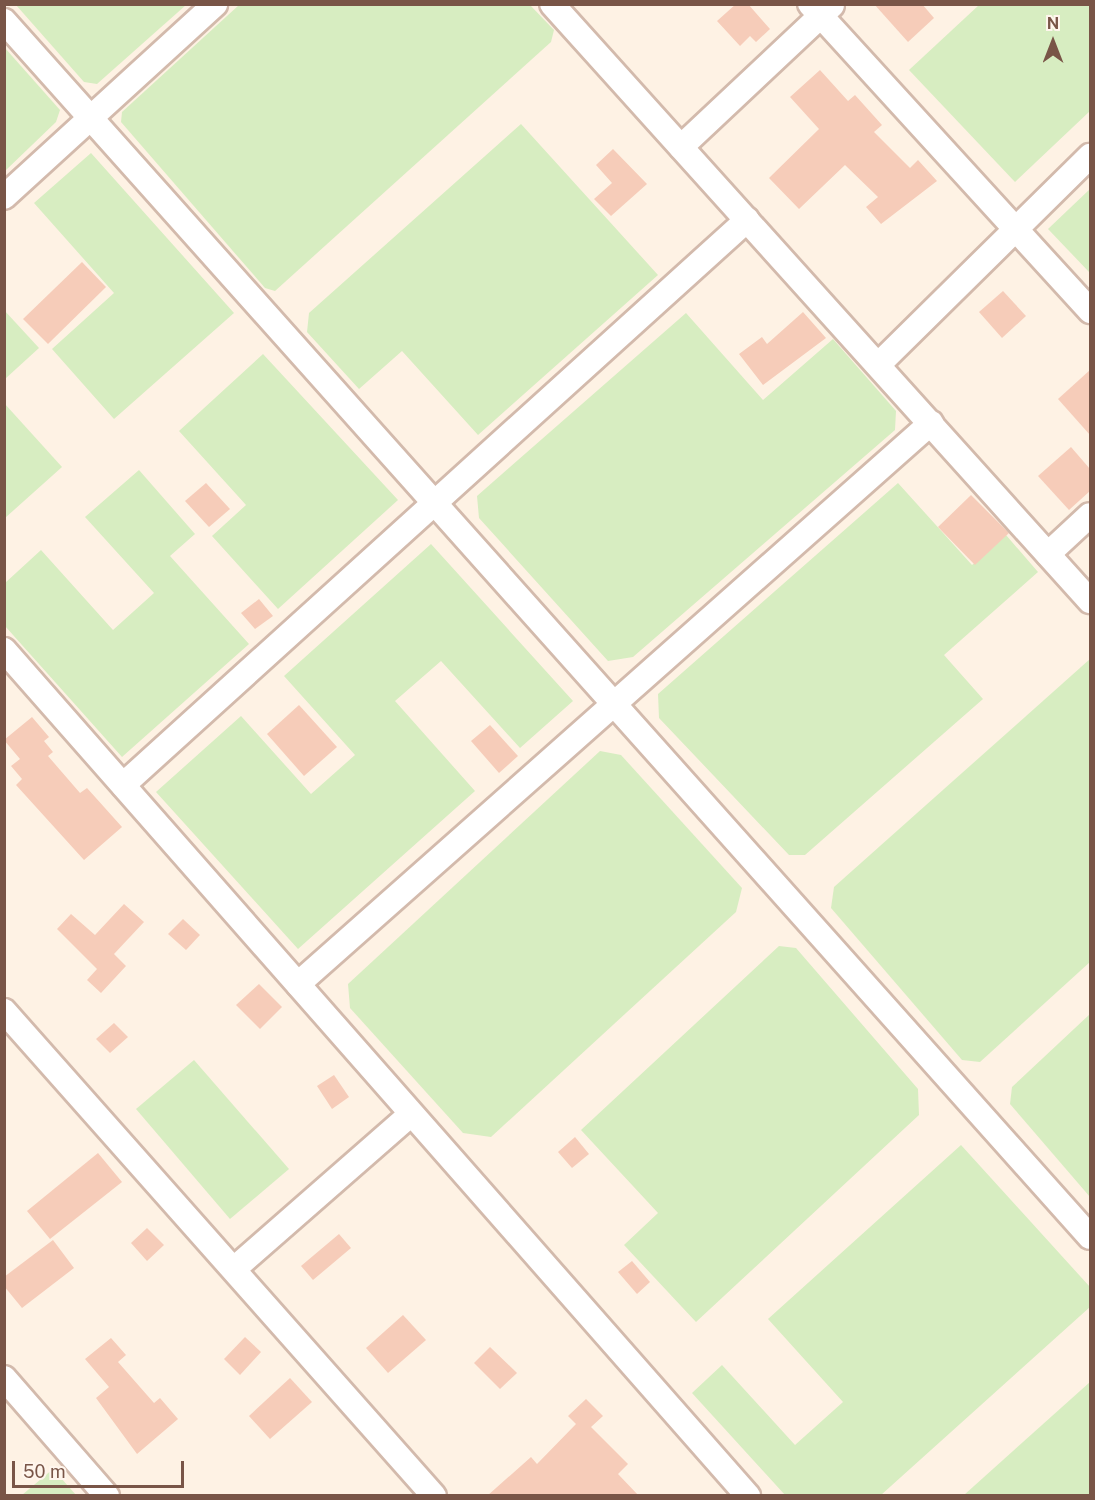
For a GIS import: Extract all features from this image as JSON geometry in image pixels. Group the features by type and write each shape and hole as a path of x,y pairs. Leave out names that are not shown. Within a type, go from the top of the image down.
{"street":[{"path":"4,197 214,4"},
{"path":"552,4 1090,601"},
{"path":"681,147 821,8 1090,311"},
{"path":"4,21 1090,1237"},
{"path":"878,365 1090,156"},
{"path":"123,785 747,220"},
{"path":"298,984 931,423"},
{"path":"1048,554 1090,515"},
{"path":"4,650 748,1496"},
{"path":"4,1011 434,1496"},
{"path":"234,1269 411,1114"},
{"path":"4,1378 107,1496"}],"green space":[{"path":"16,5 186,5 97,84 84,82"},
{"path":"239,5 530,5 554,30 551,42 275,291 265,288 121,122 122,112"},
{"path":"979,5 1090,5 1090,111 1015,182 909,70"},
{"path":"5,48 60,110 56,122 5,171"},
{"path":"521,124 658,275 478,435 402,351 359,389 307,332 309,313"},
{"path":"91,153 234,313 114,419 52,349 114,293 34,203"},
{"path":"1090,189 1090,273 1048,229"},
{"path":"4,310 39,348 5,379 4,379"},
{"path":"686,313 763,400 833,339 896,411 895,430 633,657 608,661 479,518 477,496"},
{"path":"263,354 398,500 278,609 212,536 246,505 179,431"},
{"path":"4,403 62,467 5,518 4,518"},
{"path":"139,470 195,534 170,556 249,644 122,757 5,626 5,583 41,550 113,630 154,593 85,517"},
{"path":"898,483 972,565 1006,535 1038,572 944,655 983,699 805,855 789,855 659,718 658,694"},
{"path":"431,544 573,701 520,748 441,661 395,701 475,791 298,949 156,792 241,716 311,794 355,755 284,676"},
{"path":"1090,659 1090,962 980,1062 962,1060 831,908 834,887"},
{"path":"600,751 621,755 742,888 736,912 491,1137 463,1133 350,1008 348,984"},
{"path":"779,946 796,948 918,1089 919,1115 696,1322 624,1245 658,1213 581,1130"},
{"path":"1090,1014 1090,1197 1010,1104 1012,1087"},
{"path":"194,1060 289,1169 230,1219 136,1109"},
{"path":"961,1145 1090,1287 1090,1307 881,1495 785,1495 692,1393 722,1365 795,1445 843,1402 768,1319"},
{"path":"1090,1382 1090,1495 964,1495"},
{"path":"53,1469 76,1495 22,1495"}],"building":[{"path":"736,4 748,4 770,29 756,42 750,36 740,46 717,21"},
{"path":"874,4 922,4 934,18 908,42"},
{"path":"820,70 848,101 855,95 882,125 874,132 910,168 918,160 937,181 881,224 866,207 878,197 845,165 799,209 769,178 819,129 790,97"},
{"path":"613,149 647,184 611,216 594,199 612,183 596,165"},
{"path":"82,262 106,287 48,344 23,319"},
{"path":"1003,291 1026,316 1002,338 979,312"},
{"path":"803,312 826,338 763,385 739,354 762,337 767,344"},
{"path":"1090,370 1090,435 1058,399"},
{"path":"1071,447 1090,469 1090,491 1069,510 1038,476"},
{"path":"206,483 230,509 209,527 185,501"},
{"path":"971,495 1009,533 975,565 938,527"},
{"path":"259,599 273,616 255,629 241,613"},
{"path":"299,705 337,747 304,776 267,734"},
{"path":"32,717 49,737 44,741 53,752 48,756 80,793 87,788 122,827 84,860 16,785 22,779 11,766 20,759 4,740"},
{"path":"490,725 518,756 499,773 471,741"},
{"path":"124,904 144,922 114,954 126,966 101,993 87,980 97,969 57,929 71,914 95,935"},
{"path":"183,919 200,935 186,950 168,934"},
{"path":"259,984 282,1007 260,1029 236,1005"},
{"path":"114,1023 128,1037 110,1053 96,1039"},
{"path":"334,1075 349,1097 332,1109 317,1086"},
{"path":"575,1137 589,1154 572,1168 558,1152"},
{"path":"98,1153 122,1182 50,1239 27,1211"},
{"path":"147,1228 164,1245 147,1261 131,1243"},
{"path":"339,1234 351,1248 313,1280 301,1266"},
{"path":"53,1240 74,1268 22,1308 4,1286 4,1277"},
{"path":"632,1261 650,1282 637,1294 618,1272"},
{"path":"403,1315 426,1340 388,1373 366,1348"},
{"path":"245,1337 261,1352 240,1375 224,1359"},
{"path":"111,1338 126,1355 118,1362 154,1403 160,1398 178,1419 137,1454 96,1398 109,1387 85,1359"},
{"path":"490,1347 517,1373 500,1389 474,1363"},
{"path":"290,1378 312,1402 270,1439 249,1416"},
{"path":"586,1399 603,1416 591,1427 628,1464 618,1474 639,1496 487,1496 531,1457 537,1464 576,1424 568,1416"}]}
